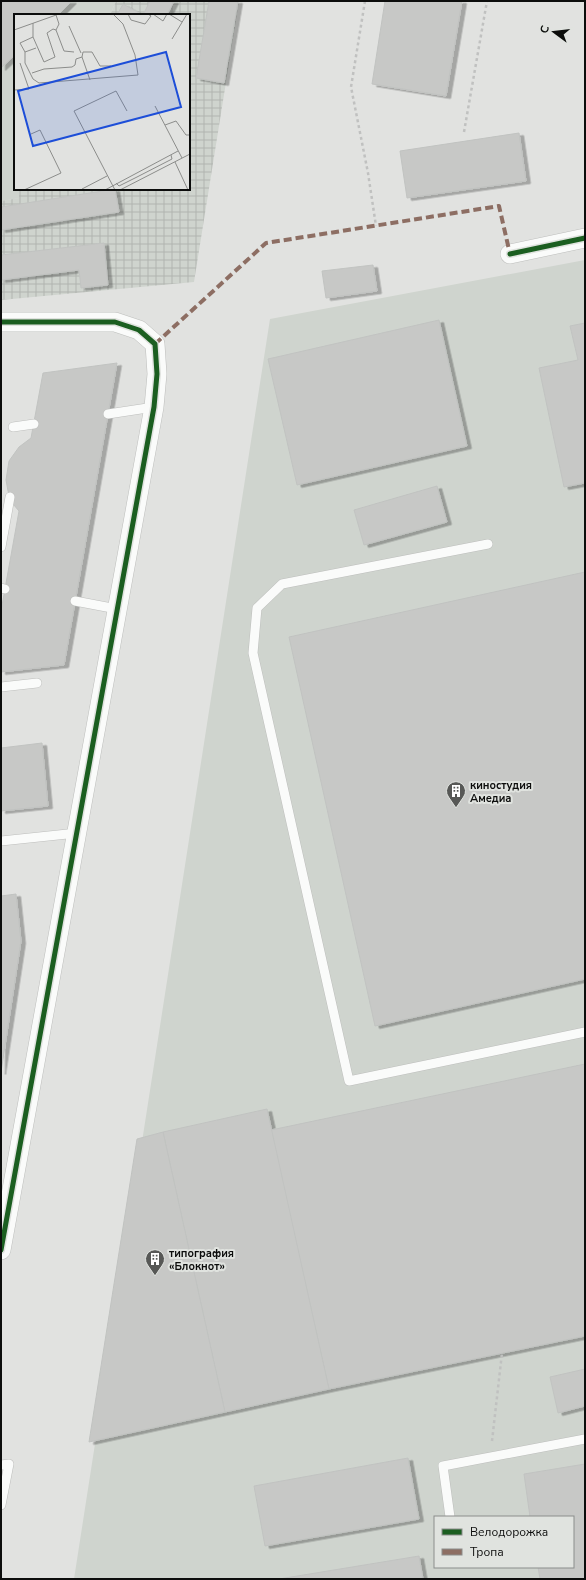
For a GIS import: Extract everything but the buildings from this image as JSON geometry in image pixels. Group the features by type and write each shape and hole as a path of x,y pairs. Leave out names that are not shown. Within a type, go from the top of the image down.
{"street":[{"path":"510,254 585,238"},
{"path":"1,322 115,322 139,330 155,344 157,374 154,407 1,1250"}],"lane":[{"path":"108,414 154,407"},
{"path":"13,427 34,424"},
{"path":"1,548 10,497"},
{"path":"488,544 282,584 257,608 253,653 349,1081 585,1032"},
{"path":"75,601 118,609"},
{"path":"1,687 38,683"},
{"path":"1,841 77,833"},
{"path":"450,1516 443,1466 585,1439"},
{"path":"1,1465 9,1464 1,1505"}],"path":[{"path":"365,1 350,87 368,173 376,226"},
{"path":"464,132 487,1"},
{"path":"490,1457 502,1353"}],"shaded area":[{"path":"1,1 116,1 110,14 14,14 14,190 19,190 20,198 1,201"},
{"path":"116,1 239,1 194,282 1,300 1,201 19,198 19,190 190,190 190,14 110,14"},
{"path":"585,260 585,1579 74,1579 270,319"}],"marked path":[{"path":"155,344 266,243 499,206 510,254"}],"cycle path":[{"path":"510,254 585,238"},
{"path":"1,322 115,322 139,330 155,344 157,374 154,407 1,1250"}],"place":[{"name":"киностудия Амедиа","path":"456,808"},
{"name":"типография «Блокнот»","path":"155,1276"}]}
